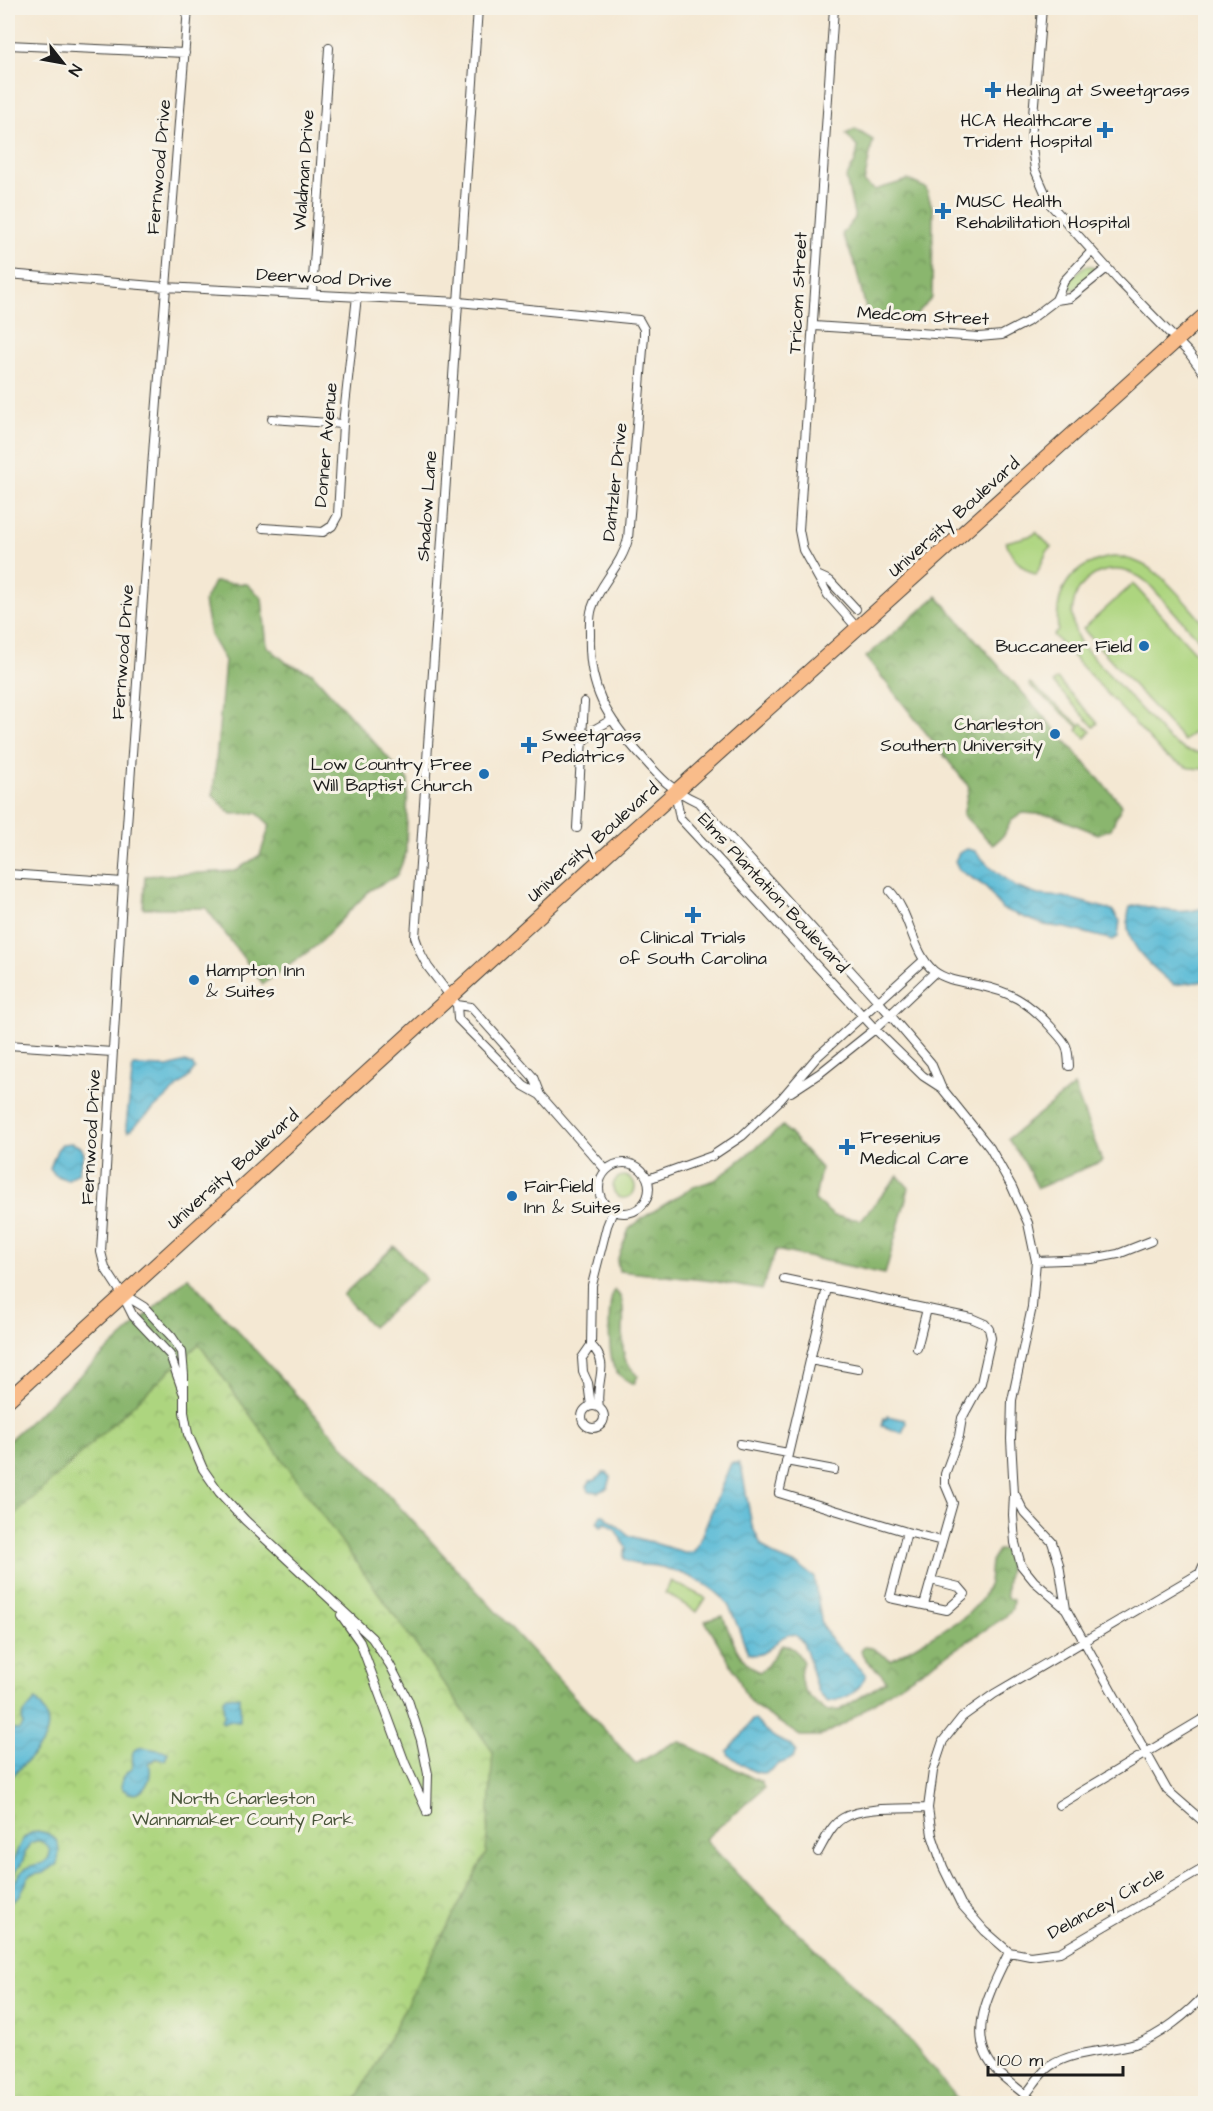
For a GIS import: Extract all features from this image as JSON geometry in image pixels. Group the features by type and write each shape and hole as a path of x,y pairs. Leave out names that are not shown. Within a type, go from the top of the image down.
{"main road":[{"name":"University Boulevard","path":"8,1400 122,1294 454,1001 675,792 1206,314"}],"street":[{"name":"Fernwood Drive","path":"183,1392 170,1355 133,1316 105,1268 101,1252 123,882 165,287 188,8"},
{"name":"Shadow Lane","path":"478,8 415,937 421,954 454,1001 458,1019 524,1086 540,1095"},
{"name":"Tricom Street","path":"834,8 799,530 803,550 828,595 858,628"},
{"path":"1042,8 1033,105 1032,157 1041,186 1050,204 1107,268 1189,353 1206,376"},
{"path":"8,45 185,52"},
{"name":"Waldman Drive","path":"312,293 329,48"},
{"name":"Medcom Street","path":"1056,300 1064,281 1092,251"},
{"name":"Medcom Street","path":"814,326 979,338 1002,335 1027,321 1056,300 1070,298 1107,268"},
{"name":"Deerwood Drive","path":"8,274 165,287 459,302 639,320"},
{"name":"Donner Avenue","path":"263,528 323,532 332,526 339,506 344,424 357,296"},
{"name":"Dantzler Drive","path":"639,320 644,329 644,336 628,539 625,551 597,595 590,615 589,652 591,671 598,695 611,720 633,748 675,792"},
{"path":"272,419 344,424"},
{"name":"Tricom Street","path":"819,576 830,581 856,609"},
{"path":"577,828 584,702"},
{"path":"581,746 595,729 611,720"},
{"name":"Elms Plantation Boulevard","path":"675,792 698,802 889,1013 931,1063 941,1087 990,1148 1012,1187 1028,1223 1036,1261 1032,1307 1012,1400 1013,1515 1021,1565 1034,1581 1066,1609 1085,1639 1167,1790 1206,1824"},
{"name":"Elms Plantation Boulevard","path":"675,792 680,818 875,1029 923,1076 941,1087"},
{"path":"8,873 123,882"},
{"path":"890,891 903,909 923,960 935,972 951,979 1019,998 1039,1013 1068,1047 1069,1066"},
{"path":"648,1179 712,1156 742,1136 781,1099 817,1057 923,960"},
{"path":"781,1099 820,1073 875,1029 889,1013 935,972"},
{"path":"454,1001 471,1007 533,1077 540,1095 606,1170"},
{"path":"8,1046 112,1052"},
{"path":"620,1163 628,1163 642,1170 648,1179 649,1192 642,1206 628,1213 613,1211 607,1207 599,1193 599,1185 606,1170 620,1163"},
{"path":"591,1345 602,1360 603,1366 598,1378 595,1406 583,1372 582,1358 591,1345 592,1285 613,1211"},
{"path":"1036,1261 1092,1259 1118,1254 1151,1241"},
{"path":"784,1279 971,1318 985,1324 989,1329 991,1338 981,1383 962,1419 959,1436 945,1474 945,1484 953,1503 924,1605"},
{"path":"827,1288 779,1493 942,1541"},
{"name":"Fernwood Drive","path":"122,1294 144,1307 172,1336 182,1352 184,1412 188,1434 203,1469 219,1492 245,1520 332,1602"},
{"path":"917,1348 927,1309"},
{"path":"810,1360 858,1369"},
{"path":"740,1444 834,1470"},
{"name":"Elms Plantation Boulevard","path":"1014,1494 1024,1512 1052,1542 1059,1564 1066,1609"},
{"path":"907,1532 890,1598 947,1610 965,1594 959,1587 931,1580"},
{"path":"1036,2103 999,2073 984,2054 981,2023 991,1989 1009,1952 985,1931 961,1904 943,1867 932,1835 928,1808 933,1771 943,1741 962,1717 994,1694 1085,1639 1203,1573 1206,1559"},
{"path":"332,1602 372,1638 390,1665 408,1700 421,1740 428,1774 427,1812 405,1763 360,1642 332,1602"},
{"path":"1059,1805 1206,1717"},
{"path":"818,1852 831,1829 843,1818 855,1813 872,1810 928,1808"},
{"name":"Delancey Circle","path":"1009,1952 1030,1956 1060,1952 1206,1867"},
{"path":"1026,2094 1048,2067 1068,2057 1137,2043 1192,2009 1206,1993"}],"green space":[{"path":"855,129 873,140 864,183 875,190 908,180 926,188 933,210 932,298 911,320 868,317 855,264 842,234 855,218 846,178 855,162 858,148 846,134"},
{"path":"1085,266 1092,266 1095,270 1092,275 1075,289 1069,289 1068,281"},
{"path":"1036,532 1051,547 1036,575 1018,562 1006,542 1033,535"},
{"path":"1112,557 1141,564 1165,580 1205,625 1205,646 1148,583 1131,573 1115,570 1100,573 1087,581 1077,593 1073,608 1073,625 1081,644 1169,740 1185,750 1205,754 1205,769 1189,768 1165,756 1053,635 1058,631 1059,603 1068,581 1086,566"},
{"path":"214,582 247,584 262,598 267,646 287,663 312,673 408,780 406,853 397,876 370,890 316,946 263,984 206,908 143,908 145,876 235,871 260,855 270,825 257,813 231,814 213,795 225,661 210,635 204,602"},
{"name":"Buccaneer Field","path":"1133,584 1205,663 1205,722 1184,741 1083,629"},
{"path":"937,596 1122,805 1111,829 1098,834 1051,815 1023,813 1011,821 1004,835 993,845 963,815 969,787 866,657"},
{"path":"1057,679 1098,723 1094,727 1053,683"},
{"path":"1030,683 1080,725 1082,723 1091,731 1086,738 1077,730 1079,727 1029,685"},
{"path":"1074,1086 1102,1161 1038,1188 1023,1160 1008,1139"},
{"path":"783,1126 821,1168 815,1200 834,1216 861,1220 898,1176 909,1188 885,1274 776,1250 762,1290 713,1281 619,1271 617,1261 629,1229 644,1217 693,1187 715,1180"},
{"path":"624,1176 632,1179 635,1187 632,1195 624,1198 616,1195 613,1187 616,1179"},
{"path":"394,1246 426,1279 372,1327 343,1295"},
{"path":"188,1277 636,1764 673,1743 681,1742 761,1782 764,1788 705,1839 738,1875 905,2035 961,2103 213,2104 8,1636 8,1441"},
{"path":"614,1290 622,1303 626,1361 638,1376 634,1384 619,1375 613,1363 609,1318"},
{"name":"North Charleston Wannamaker County Park","path":"199,1344 493,1752 486,1853 355,2103 8,2104 8,1521"},
{"path":"998,1550 1005,1550 1009,1562 1006,1593 1007,1598 1013,1600 1012,1609 1005,1617 844,1724 821,1736 800,1736 756,1707 746,1696 736,1673 705,1621 723,1616 740,1655 759,1672 765,1668 782,1645 792,1648 803,1662 800,1677 809,1696 826,1711 840,1710 886,1681 863,1656 861,1651 864,1647 872,1648 891,1660 965,1617 982,1599 989,1583 991,1561"},
{"path":"671,1581 706,1598 697,1612 665,1593"}],"water":[{"path":"967,849 975,851 989,866 1016,887 1038,895 1064,897 1112,910 1120,921 1118,937 1113,940 1044,925 1002,909 986,887 959,870 955,861 959,853"},
{"path":"1138,905 1180,911 1205,907 1205,981 1174,985 1139,952 1129,931 1128,919 1130,907"},
{"path":"185,1062 193,1065 195,1069 189,1077 128,1132 126,1126 133,1066 168,1067"},
{"path":"72,1143 81,1147 84,1154 78,1173 67,1180 55,1175 50,1168 62,1144"},
{"path":"887,1416 905,1420 902,1433 882,1426"},
{"path":"731,1463 739,1463 742,1470 752,1526 761,1544 775,1556 799,1566 814,1577 822,1625 833,1642 866,1674 860,1686 847,1697 828,1702 819,1693 807,1654 798,1637 792,1635 783,1637 758,1655 748,1653 732,1612 720,1595 705,1584 679,1572 656,1566 633,1564 625,1560 626,1548 615,1529 606,1523 601,1526 597,1522 601,1515 604,1515 630,1536 684,1552 693,1552"},
{"path":"602,1473 607,1473 611,1477 608,1488 598,1492 589,1491 587,1486 590,1481 596,1480"},
{"path":"226,1696 240,1697 240,1721 223,1723 221,1720 224,1717 223,1699"},
{"path":"36,1699 45,1712 48,1724 46,1735 34,1754 8,1782 8,1729 19,1730 23,1725 22,1716"},
{"path":"752,1720 755,1720 777,1739 791,1745 796,1751 793,1757 762,1773 747,1768 729,1755 727,1751"},
{"path":"141,1747 168,1752 165,1760 157,1758 149,1763 150,1777 147,1784 139,1793 133,1794 121,1787 121,1784 124,1776 132,1769 134,1750"},
{"path":"37,1831 54,1837 57,1841 59,1851 57,1864 44,1873 28,1878 20,1896 8,1905 11,1889 17,1878 29,1867 45,1862 49,1857 49,1849 44,1843 37,1841 30,1844 20,1866 8,1879 9,1869 21,1843 25,1837"}],"place":[{"name":"Healing at Sweetgrass","path":"993,90"},
{"name":"HCA Healthcare Trident Hospital","path":"1105,130"},
{"name":"MUSC Health Rehabilitation Hospital","path":"943,211"},
{"name":"Buccaneer Field","path":"1144,646"},
{"name":"Charleston Southern University","path":"1055,734"},
{"name":"Sweetgrass Pediatrics","path":"529,745"},
{"name":"Low Country Free Will Baptist Church","path":"484,774"},
{"name":"Clinical Trials of South Carolina","path":"693,915"},
{"name":"Hampton Inn & Suites","path":"194,980"},
{"name":"Fresenius Medical Care","path":"847,1147"},
{"name":"Fairfield Inn & Suites","path":"512,1196"}]}
